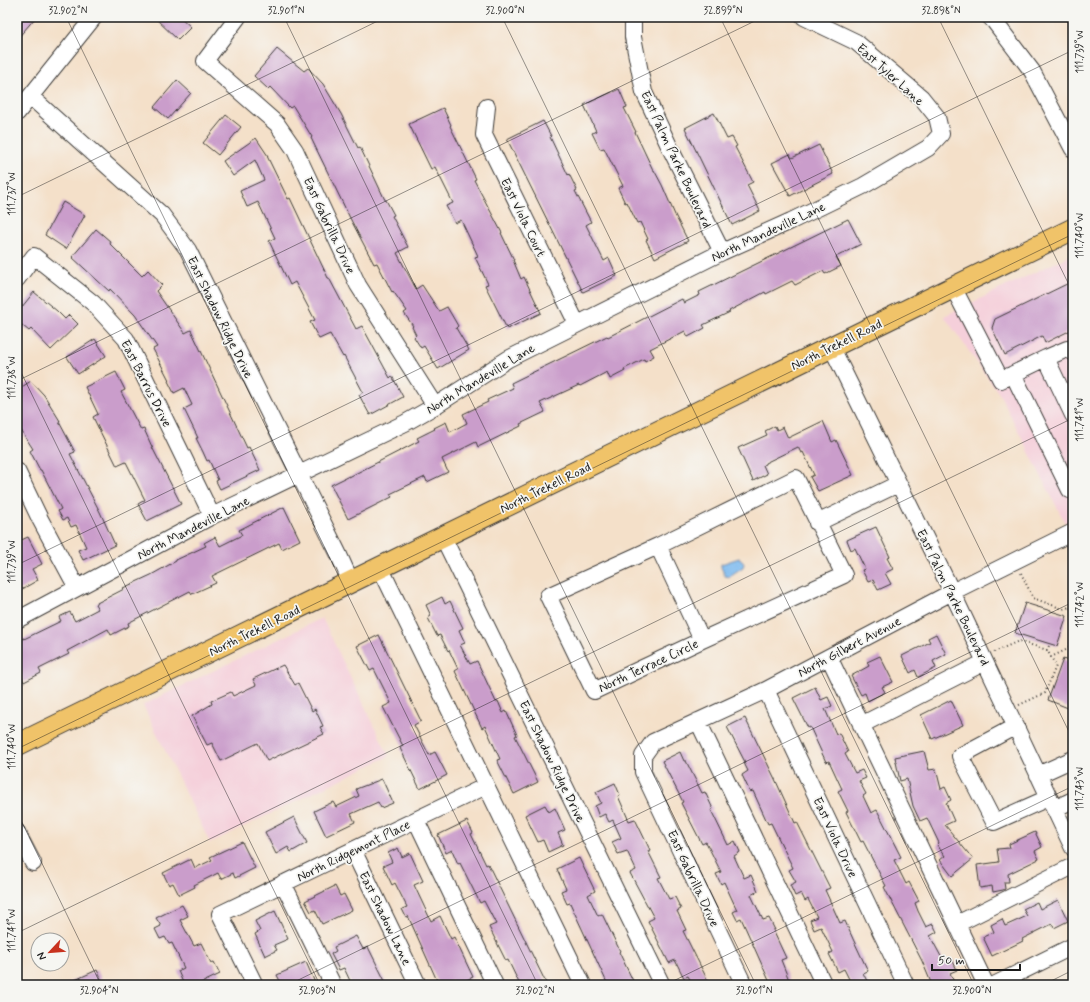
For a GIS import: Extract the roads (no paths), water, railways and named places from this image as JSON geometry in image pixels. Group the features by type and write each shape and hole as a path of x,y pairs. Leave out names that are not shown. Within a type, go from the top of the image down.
{"main road":[{"name":"North Trekell Road","path":"17,745 1073,229"}],"street":[{"path":"17,114 94,17"},
{"name":"East Gabrilla Drive","path":"238,17 205,61 277,124 295,150 358,285 435,406"},
{"name":"East Palm Parke Boulevard","path":"633,17 633,37 644,92 722,252"},
{"name":"East Tyler Lane","path":"804,17 856,42 920,97 937,117 941,134"},
{"path":"990,17 1032,71 1073,149"},
{"name":"East Shadow Ridge Drive","path":"31,97 162,215 188,250 351,582"},
{"name":"East Viola Court","path":"487,107 484,135 577,324"},
{"name":"North Mandeville Lane","path":"17,620 212,516 405,423 435,406 508,359 722,252 792,221 863,186 928,148 941,134"},
{"name":"East Barrus Drive","path":"17,279 34,256 93,304 126,339 212,516"},
{"path":"953,287 1001,380 1067,349 1073,352"},
{"name":"East Palm Parke Boulevard","path":"831,346 952,592 1073,848"},
{"path":"1046,358 1073,415"},
{"path":"1013,374 1070,490 1073,488"},
{"path":"17,471 40,519 77,588"},
{"name":"North Terrace Circle","path":"796,478 844,575 594,691 548,596 658,546 796,478"},
{"path":"818,523 898,484"},
{"name":"North Gilbert Avenue","path":"643,772 643,756 653,742 766,690 952,592 1073,532"},
{"name":"East Shadow Ridge Drive","path":"444,537 662,985"},
{"path":"658,546 702,640"},
{"path":"380,567 582,985"},
{"path":"829,657 986,985"},
{"path":"861,725 984,660"},
{"name":"East Viola Drive","path":"766,690 906,985"},
{"path":"698,721 824,985"},
{"path":"1016,726 960,756 994,822 1051,804 1073,800"},
{"path":"1038,775 1073,758"},
{"name":"East Gabrilla Drive","path":"643,772 744,985"},
{"name":"North Ridgemont Place","path":"255,985 220,914 486,786"},
{"path":"416,820 495,985"},
{"path":"17,832 33,862"},
{"name":"East Shadow Lane","path":"353,850 418,985"},
{"path":"957,924 1073,866"},
{"path":"283,884 333,985"},
{"path":"994,985 1073,946"}],"water":[{"path":"739,558 744,564 743,567 728,577 725,576 721,564"}]}
